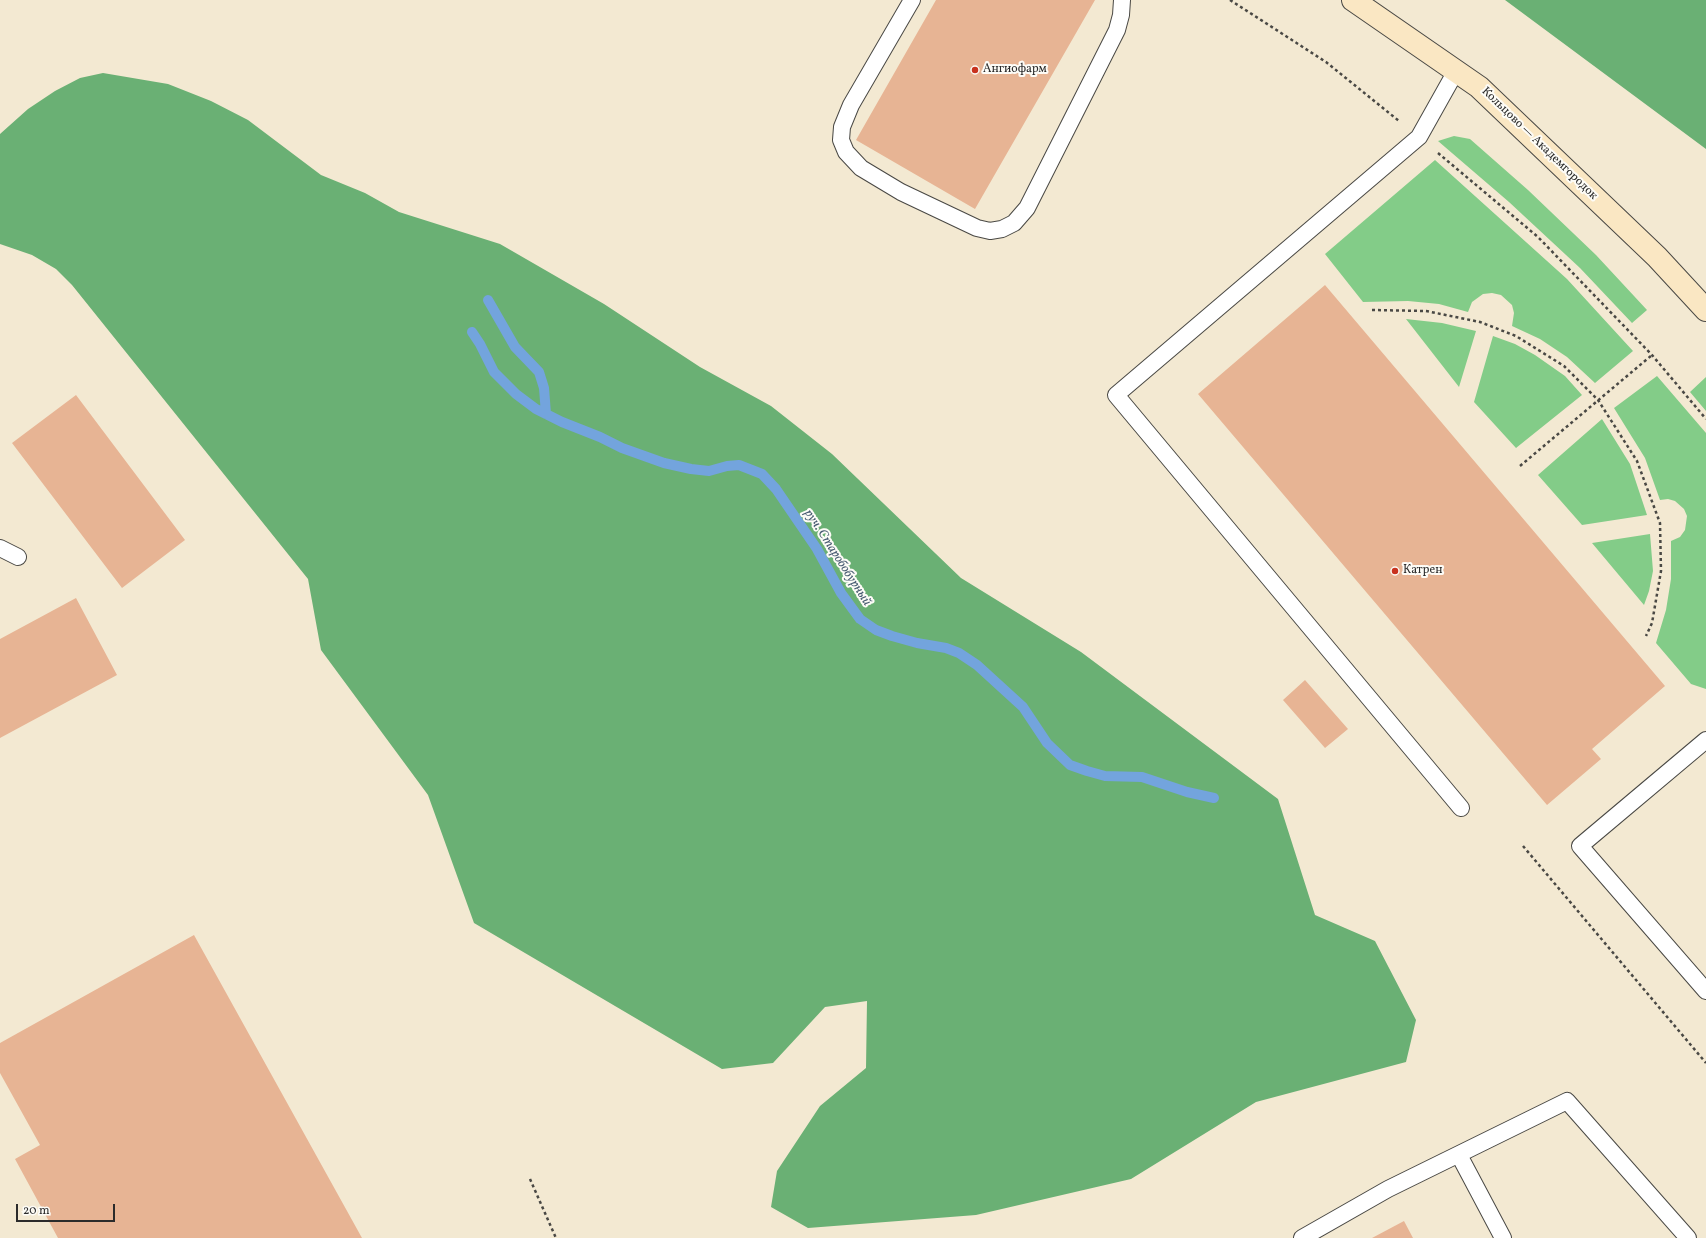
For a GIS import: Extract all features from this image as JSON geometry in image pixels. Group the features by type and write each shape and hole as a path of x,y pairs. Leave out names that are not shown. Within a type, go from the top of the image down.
{"main road":[{"name":"Кольцово — Академгородок","path":"1353,0 1479,87 1657,257 1706,310"}],"lane":[{"path":"912,0 851,105 842,128 841,140 846,152 861,168 900,192 977,228 990,231 1002,229 1014,223 1027,208 1117,30 1121,15 1122,0"},
{"path":"1456,71 1419,137 1116,395 1461,808"},
{"path":"0,548 18,557"},
{"path":"1706,740 1580,846 1706,991"},
{"path":"1302,1238 1388,1189 1566,1101 1688,1238"},
{"path":"1459,1155 1503,1238"}],"path":[{"path":"1230,0 1326,62 1473,181 1538,237 1652,355 1706,419"},
{"path":"1372,310 1426,311 1480,322 1516,336 1564,366 1598,400 1637,461 1660,523 1661,571 1652,623 1646,636"},
{"path":"1520,466 1652,355"},
{"path":"1523,846 1706,1063"},
{"path":"530,1179 556,1238"}],"green space":[{"path":"1505,0 1706,0 1706,149"},
{"path":"103,73 168,84 211,101 248,120 321,175 365,193 399,212 500,244 604,304 700,367 771,406 832,454 961,578 1081,652 1278,799 1315,915 1375,941 1416,1020 1406,1062 1256,1102 1131,1179 976,1215 808,1228 771,1207 777,1171 820,1106 866,1068 867,1001 825,1007 773,1063 722,1069 474,923 428,795 321,650 308,579 72,285 56,269 32,255 0,244 0,134 28,109 55,91 80,78"},
{"path":"1454,136 1470,139 1528,190 1596,255 1647,310 1632,323 1580,268 1509,202 1438,141"},
{"path":"1435,160 1567,279 1633,351 1595,383 1567,357 1540,339 1512,326 1514,313 1512,305 1501,295 1492,293 1483,294 1472,302 1468,312 1439,304 1408,301 1363,302 1325,254"},
{"path":"1406,319 1442,323 1476,331 1459,387"},
{"path":"1493,336 1515,344 1535,355 1565,376 1582,395 1516,448 1474,402"},
{"path":"1657,376 1706,433 1706,689 1691,684 1656,643 1666,610 1671,579 1671,541 1680,537 1685,530 1687,516 1684,509 1675,501 1668,499 1660,500 1645,458 1614,408"},
{"path":"1706,377 1706,411 1690,392"},
{"path":"1602,419 1630,464 1647,515 1582,525 1538,475"},
{"path":"1650,534 1653,571 1649,591 1644,605 1592,543"}],"building":[{"name":"Ангиофарм","path":"936,0 1095,0 975,209 856,140"},
{"path":"1325,285 1665,686 1592,749 1601,759 1547,805 1198,394"},
{"path":"76,395 185,540 122,588 12,443"},
{"path":"76,598 117,675 0,738 0,639"},
{"path":"1305,680 1348,729 1325,748 1283,700"},
{"path":"194,935 362,1238 58,1238 15,1159 40,1145 0,1073 0,1043"},
{"path":"1404,1221 1413,1238 1372,1238"}],"waterway":[{"path":"488,300 515,347 539,372 544,388 546,414"},
{"name":"руч. Старобобурный","path":"472,332 480,344 494,372 516,394 536,409 562,422 600,437 622,448 664,463 709,471 727,466 739,465 762,474 776,489 817,549 841,593 860,619 876,630 892,636 917,643 946,648 959,653 977,665 1023,707 1047,743 1070,765 1105,776 1142,777 1187,792 1214,798"}],"place":[{"name":"Ангиофарм","path":"975,70"},
{"name":"Катрен","path":"1395,571"}]}
